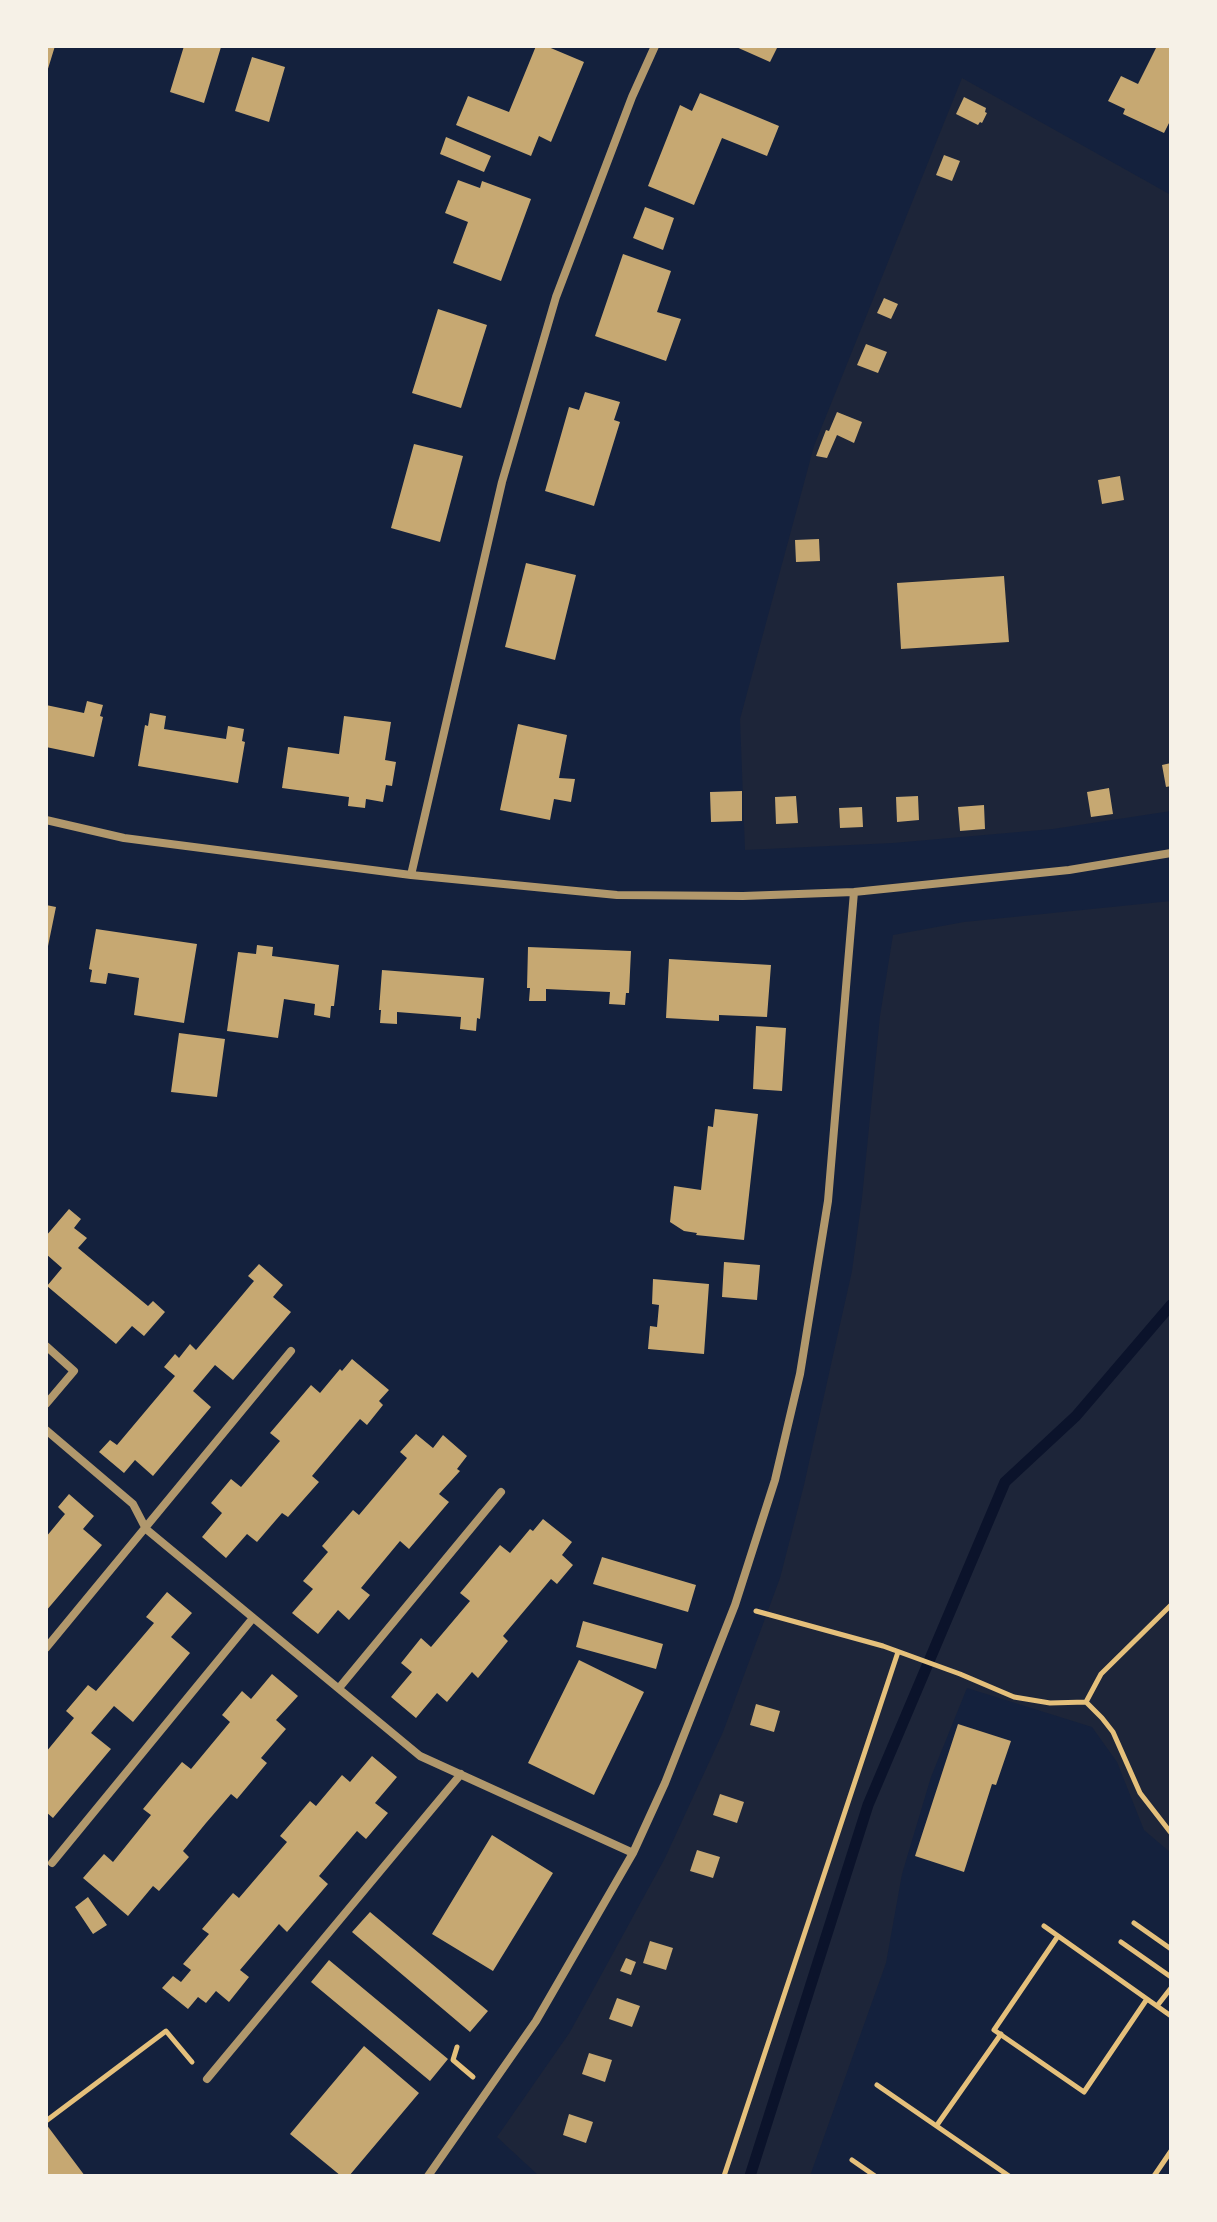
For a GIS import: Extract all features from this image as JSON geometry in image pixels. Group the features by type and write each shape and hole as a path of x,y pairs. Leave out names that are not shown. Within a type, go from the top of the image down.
{"street":[{"path":"411,875 502,482 548,326 632,97 655,46"},
{"path":"46,820 124,838 411,875 617,895 743,896 854,892 1069,870 1171,853"},
{"path":"428,2176 536,2021 633,1853 665,1783 735,1605 775,1480 800,1374 828,1201 854,892"},
{"path":"46,1346 74,1371 46,1404"},
{"path":"46,1648 291,1351"},
{"path":"46,1430 133,1504 146,1529 420,1756 633,1853"},
{"path":"339,1688 501,1492"},
{"path":"52,1863 253,1618"},
{"path":"207,2079 461,1774"}],"path":[{"path":"735,1605 898,1652 1014,1697 1050,1703 1086,1702 1113,1732 1140,1793 1171,1833"},
{"path":"1086,1702 1101,1674 1171,1605"},
{"path":"724,2176 898,1652"},
{"path":"1134,1923 1171,1949"},
{"path":"1044,1926 1171,2016"},
{"path":"1058,1936 994,2030 1084,2092 1147,1999"},
{"path":"1121,1942 1171,1977"},
{"path":"1157,2006 1171,1988"},
{"path":"46,2121 166,2031 207,2079"},
{"path":"937,2125 1001,2034"},
{"path":"457,2047 453,2060 489,2090"},
{"path":"877,2085 1009,2176"},
{"path":"1154,2176 1171,2151"},
{"path":"852,2160 875,2176"}],"shaded area":[{"path":"962,78 1171,195 1171,811 1053,829 893,843 745,850 740,719 814,446"},
{"path":"1171,901 1171,1853 1144,1830 1117,1762 1092,1727 967,1688 931,1777 902,1874 886,1963 810,2176 539,2176 497,2137 570,2032 665,1858 723,1732 780,1578 852,1271 880,1016 893,935 964,922"}],"building":[{"path":"46,46 55,46 47,72 46,72"},
{"path":"184,46 221,47 204,103 170,92"},
{"path":"536,46 546,46 584,62 551,142 539,136 531,156 456,125 468,96 509,112"},
{"path":"734,46 778,46 770,62"},
{"path":"1157,46 1171,46 1171,119 1164,133 1123,114 1125,109 1108,101 1121,76 1138,84"},
{"path":"252,57 285,67 269,122 235,111"},
{"path":"700,93 779,126 767,156 722,138 694,205 648,186 680,105 692,111"},
{"path":"964,97 986,108 982,123 978,125 956,114"},
{"path":"446,137 491,156 484,172 440,154"},
{"path":"944,155 960,161 952,181 936,175"},
{"path":"458,180 480,188 482,181 531,199 501,281 453,263 468,222 445,213"},
{"path":"645,207 674,218 663,250 633,238"},
{"path":"623,254 671,271 657,312 681,319 666,361 595,336"},
{"path":"884,298 898,304 891,319 877,313"},
{"path":"438,309 487,325 461,408 412,393"},
{"path":"866,344 887,352 878,373 857,365"},
{"path":"585,392 620,402 614,420 620,422 594,506 545,491 569,407 579,410"},
{"path":"837,412 862,422 854,443 837,435 827,458 816,456 826,430 829,431"},
{"path":"414,444 463,456 440,542 391,528"},
{"path":"1120,476 1124,500 1102,504 1098,480"},
{"path":"819,539 820,561 796,562 795,540"},
{"path":"526,563 576,575 555,660 505,647"},
{"path":"1004,576 1009,642 901,649 897,583"},
{"path":"87,701 103,705 94,757 46,747 46,705 84,713"},
{"path":"150,713 166,716 164,729 226,739 228,726 244,729 242,741 245,742 238,783 138,766"},
{"path":"344,716 391,722 385,760 396,762 392,786 386,785 383,802 366,799 365,808 348,806 349,797 282,788 288,747 339,754"},
{"path":"518,724 567,735 559,778 575,779 571,802 554,799 550,820 500,810"},
{"path":"1171,763 1171,786 1166,787 1162,765"},
{"path":"1109,788 1113,814 1091,817 1087,792"},
{"path":"742,791 742,821 711,822 710,792"},
{"path":"796,796 798,823 776,824 775,797"},
{"path":"918,796 919,820 897,822 896,797"},
{"path":"984,805 985,829 960,831 958,807"},
{"path":"862,807 863,827 840,828 839,808"},
{"path":"46,905 56,907 47,951 46,951"},
{"path":"96,929 197,944 184,1023 134,1015 139,978 108,973 106,984 90,982 92,970 89,969"},
{"path":"257,945 273,947 272,956 339,965 330,1018 314,1015 315,1004 284,999 278,1038 227,1031 238,952 256,954"},
{"path":"528,947 631,951 629,993 626,993 625,1005 609,1004 610,992 546,989 546,1001 529,1001"},
{"path":"669,959 771,965 767,1017 719,1015 719,1021 666,1018"},
{"path":"382,970 484,978 476,1031 460,1029 461,1017 397,1012 397,1024 380,1023"},
{"path":"756,1026 786,1028 782,1091 753,1089"},
{"path":"179,1033 225,1039 217,1097 171,1092"},
{"path":"715,1109 758,1114 744,1240 696,1235 670,1222 674,1186 701,1190 708,1126 713,1127"},
{"path":"69,1209 81,1219 74,1228 87,1238 78,1248 148,1306 153,1301 165,1312 144,1336 132,1326 116,1344 47,1286 62,1268 46,1254 46,1236"},
{"path":"724,1262 760,1265 757,1300 722,1297"},
{"path":"259,1264 283,1285 273,1297 291,1312 233,1380 215,1365 193,1391 211,1407 153,1476 135,1460 124,1473 99,1452 110,1440 117,1445 175,1376 164,1367 175,1354 179,1358 190,1344 196,1350 254,1281 248,1276"},
{"path":"653,1279 709,1284 704,1354 648,1349 650,1326 657,1327 659,1305 652,1304"},
{"path":"352,1359 389,1390 379,1401 383,1405 367,1425 360,1419 312,1476 319,1482 288,1517 282,1513 257,1542 247,1534 226,1558 202,1537 222,1513 211,1503 231,1479 241,1487 280,1441 270,1433 311,1385 320,1393"},
{"path":"416,1434 433,1448 443,1435 467,1456 457,1469 460,1471 439,1494 449,1502 409,1549 400,1541 361,1588 370,1595 349,1620 338,1610 318,1634 292,1613 313,1589 303,1581 328,1552 322,1546 353,1510 359,1515 407,1458 400,1452"},
{"path":"69,1494 94,1516 83,1529 102,1545 46,1611 46,1537 65,1514 58,1507"},
{"path":"543,1519 572,1542 562,1555 573,1565 557,1584 551,1579 503,1636 508,1641 478,1678 472,1672 447,1702 437,1693 416,1718 391,1697 412,1672 401,1663 421,1638 431,1647 470,1601 460,1593 500,1545 510,1553"},
{"path":"602,1557 696,1585 688,1612 593,1584"},
{"path":"167,1592 192,1613 171,1637 190,1653 133,1722 114,1706 91,1733 111,1749 53,1818 46,1812 46,1752 74,1718 66,1711 88,1685 96,1691 154,1623 146,1617"},
{"path":"583,1621 663,1644 656,1669 576,1647"},
{"path":"579,1660 644,1692 594,1795 528,1763"},
{"path":"272,1674 298,1696 276,1720 286,1729 261,1758 267,1763 237,1799 231,1794 206,1823 183,1851 189,1857 159,1891 153,1886 128,1916 83,1878 104,1854 113,1862 151,1815 143,1809 182,1762 191,1769 230,1722 222,1715 242,1691 251,1699"},
{"path":"756,1704 780,1711 774,1732 750,1725"},
{"path":"958,1724 1011,1741 996,1785 992,1784 964,1872 915,1856"},
{"path":"372,1756 397,1777 375,1803 388,1813 366,1839 357,1831 319,1876 328,1884 287,1932 279,1924 240,1970 249,1977 229,2002 216,1991 206,2003 198,1997 188,2009 162,1988 173,1976 181,1982 191,1970 183,1964 209,1934 202,1929 233,1893 239,1898 287,1842 280,1836 310,1801 316,1806 342,1775 350,1782"},
{"path":"720,1794 744,1802 737,1823 713,1815"},
{"path":"492,1835 553,1873 493,1971 432,1934"},
{"path":"697,1850 720,1857 713,1878 690,1871"},
{"path":"88,1897 107,1925 93,1934 75,1907"},
{"path":"370,1912 488,2011 470,2032 352,1932"},
{"path":"650,1941 673,1948 666,1970 643,1963"},
{"path":"626,1958 636,1962 631,1975 620,1971"},
{"path":"329,1960 448,2059 430,2081 311,1982"},
{"path":"617,1998 640,2006 632,2027 609,2019"},
{"path":"364,2046 419,2093 349,2176 341,2176 290,2134"},
{"path":"589,2053 612,2060 605,2082 582,2074"},
{"path":"569,2114 593,2122 586,2143 563,2135"},
{"path":"46,2124 85,2176 46,2176"}],"waterway":[{"path":"750,2176 868,1805 1005,1482 1076,1416 1171,1305"}]}
